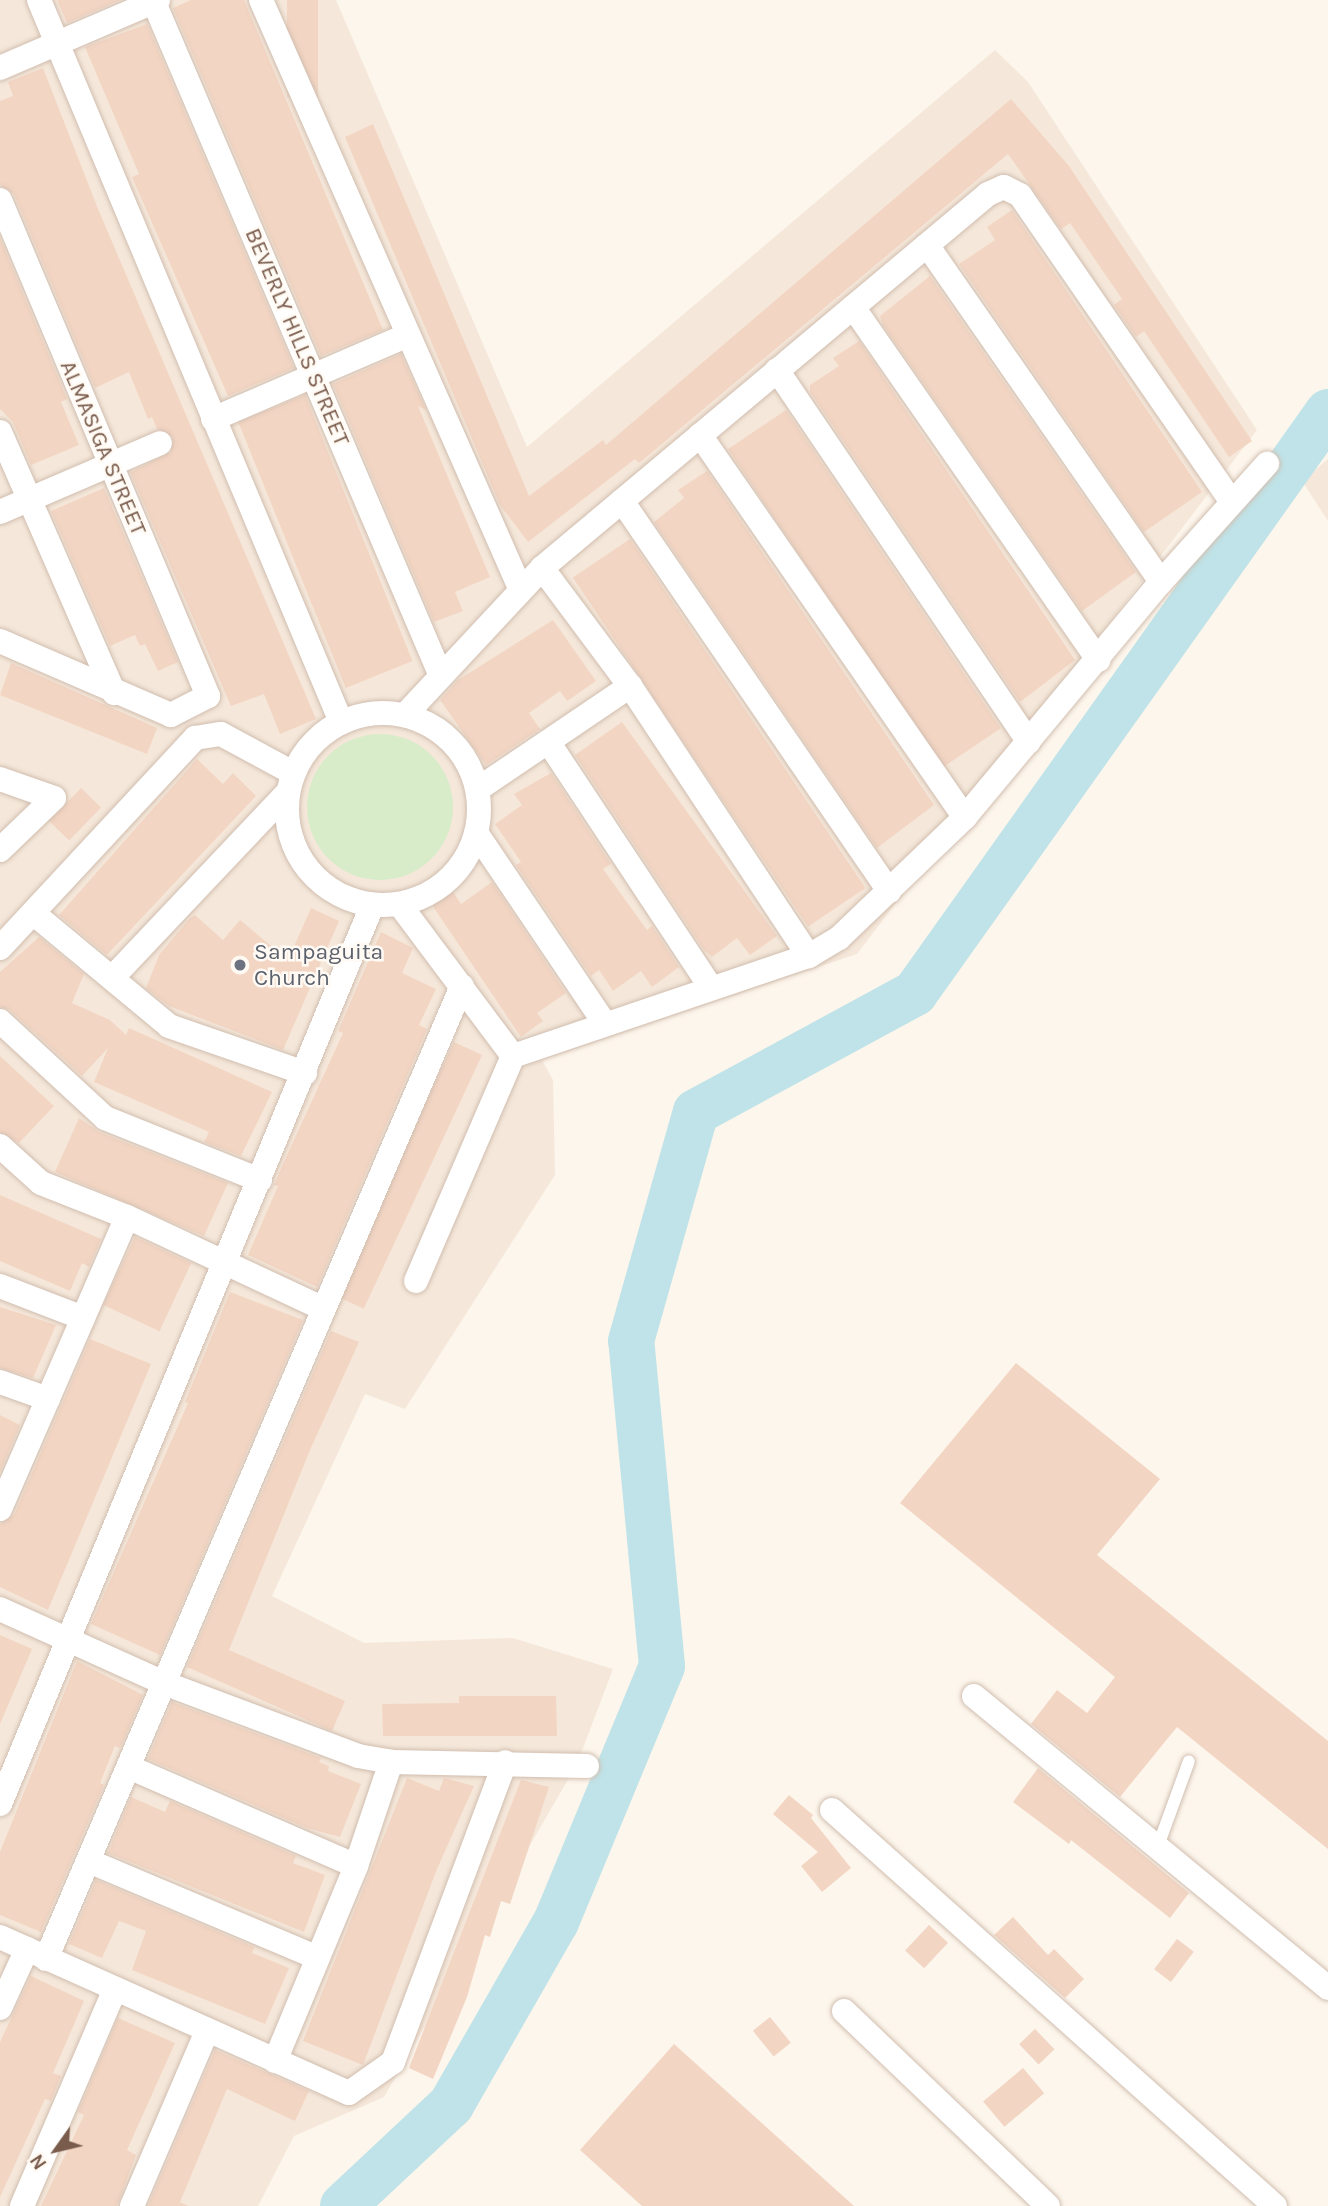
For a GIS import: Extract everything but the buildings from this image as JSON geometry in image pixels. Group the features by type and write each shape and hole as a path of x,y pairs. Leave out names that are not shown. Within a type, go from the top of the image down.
{"street":[{"path":"39,0 341,722"},
{"path":"261,0 520,589"},
{"path":"0,68 155,1"},
{"name":"BEVERLY HILLS STREET","path":"155,1 440,674"},
{"path":"405,715 440,674 542,568 988,194 1004,187 1020,195 1232,502"},
{"name":"ALMASIGA STREET","path":"0,200 208,696 171,715 114,693"},
{"path":"927,246 1161,582"},
{"path":"853,307 1098,660"},
{"path":"213,419 408,335"},
{"path":"777,370 1029,742"},
{"path":"0,432 114,693"},
{"path":"701,435 965,817"},
{"path":"0,512 108,462 160,443"},
{"path":"416,1281 513,1056 809,956 839,938 965,817 1161,582 1267,464"},
{"path":"622,500 889,891"},
{"path":"542,568 631,686 809,956"},
{"path":"0,641 114,693"},
{"path":"478,789 631,686"},
{"path":"113,977 291,783 305,752 341,722 362,715 405,715 439,730 464,756 478,789 477,834 467,860 449,881 426,897 400,905 372,906 342,897 317,879 304,862 288,824 291,783"},
{"path":"0,947 195,738 221,734 291,783"},
{"path":"549,743 711,988"},
{"path":"0,779 54,798 0,850"},
{"path":"477,834 605,1024"},
{"path":"400,905 513,1056"},
{"path":"0,1804 261,1180 372,906"},
{"path":"33,914 113,977 169,1026 305,1073"},
{"path":"0,2008 91,1862 164,1684 462,986"},
{"path":"0,1021 104,1118 261,1180"},
{"path":"0,1146 41,1183 127,1217 324,1309"},
{"path":"2,1500 127,1217"},
{"path":"0,1286 83,1318"},
{"path":"0,1382 48,1399"},
{"path":"0,1609 69,1643 164,1684 358,1756 391,1762 505,1762 587,1766"},
{"path":"974,1696 1328,1987"},
{"path":"275,2061 356,1866 391,1762"},
{"path":"0,1937 114,1991 349,2093 393,2062 505,1762"},
{"path":"131,1768 356,1866"},
{"path":"832,1810 1275,2206"},
{"path":"91,1862 318,1958"},
{"path":"22,2206 114,1991"},
{"path":"844,2011 1048,2206"},
{"path":"132,2206 207,2031"}],"lane":[{"path":"1158,1846 1189,1761"}],"shaded area":[{"path":"0,0 336,0 527,447 995,50 1028,82 1257,430 857,954 542,1060 553,1080 555,1175 405,1409 365,1394 272,1596 364,1643 513,1638 613,1669 577,1764 384,2097 294,2136 258,2206 0,2206"},
{"path":"1328,459 1328,521 1302,481"}],"green space":[{"path":"380,734 408,740 431,756 447,779 453,807 447,835 431,858 408,874 380,880 352,874 329,858 313,835 307,807 313,779 329,756 352,740"}],"waterway":[{"path":"343,2206 451,2105 556,1922 662,1666 631,1341 696,1112 915,993 1328,412"}],"place":[{"name":"Sampaguita Church","path":"240,965"}]}
